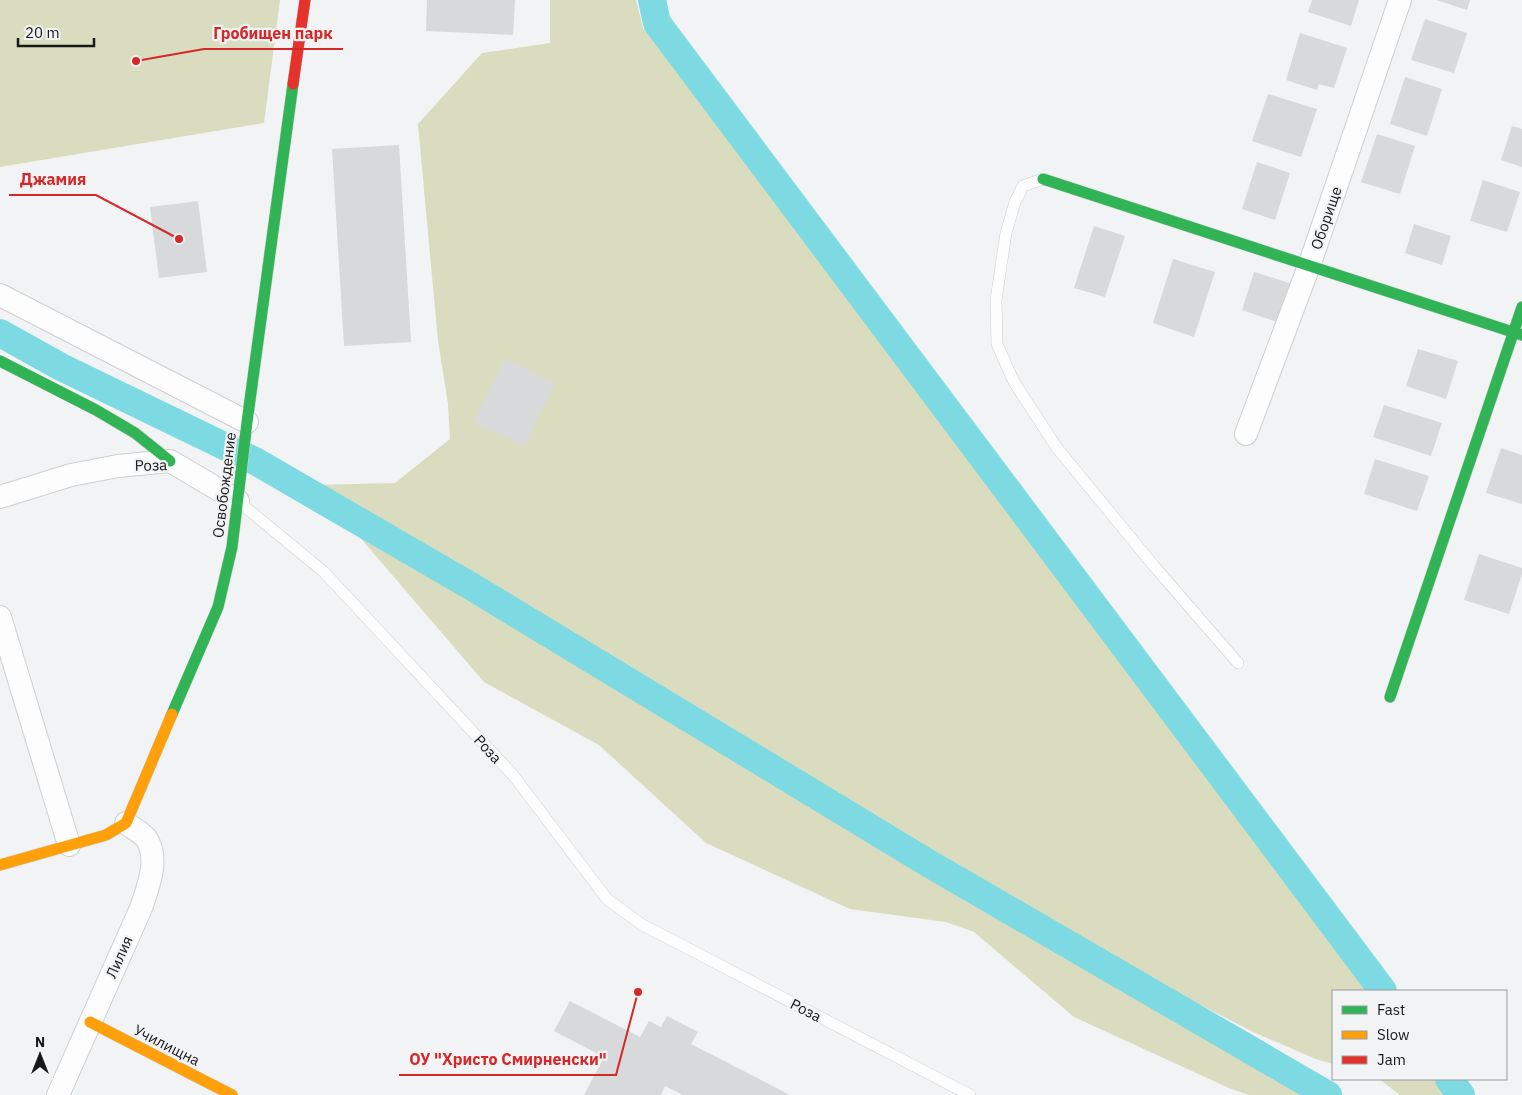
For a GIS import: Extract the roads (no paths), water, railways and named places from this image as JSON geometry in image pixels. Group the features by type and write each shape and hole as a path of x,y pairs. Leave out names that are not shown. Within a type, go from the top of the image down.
{"street":[{"name":"Освобождение","path":"126,824 218,607 232,547 247,422 305,0"},
{"name":"Оборище","path":"1246,434 1309,266 1400,0"},
{"path":"1043,179 1518,334"},
{"path":"0,295 247,422"},
{"path":"1390,697 1518,334 1522,307"},
{"path":"0,361 96,410 134,433 170,461"},
{"name":"Роза","path":"0,496 71,475 118,466 170,461 238,501"},
{"path":"0,617 70,845"},
{"path":"0,865 106,835 126,824"},
{"name":"Лилия","path":"58,1095 142,908 151,876 153,855 145,838 126,824"},
{"name":"Училищна","path":"90,1022 232,1095"}],"lane":[{"path":"1043,179 1024,186 1013,210 1006,233 996,300 997,344 1014,382 1057,448 1154,566 1238,663"},
{"name":"Роза","path":"238,501 324,572 513,775 607,900 641,924 970,1095"}],"waterway":[{"path":"652,0 657,23 1382,990"},
{"path":"0,333 61,367 255,461 474,588 928,863 1328,1095"},
{"path":"1450,1080 1461,1095"}],"place":[{"name":"Гробищен парк","path":"136,61"},
{"name":"Джамия","path":"179,239"},
{"name":"ОУ \"Христо Смирненски\"","path":"638,992"}]}
